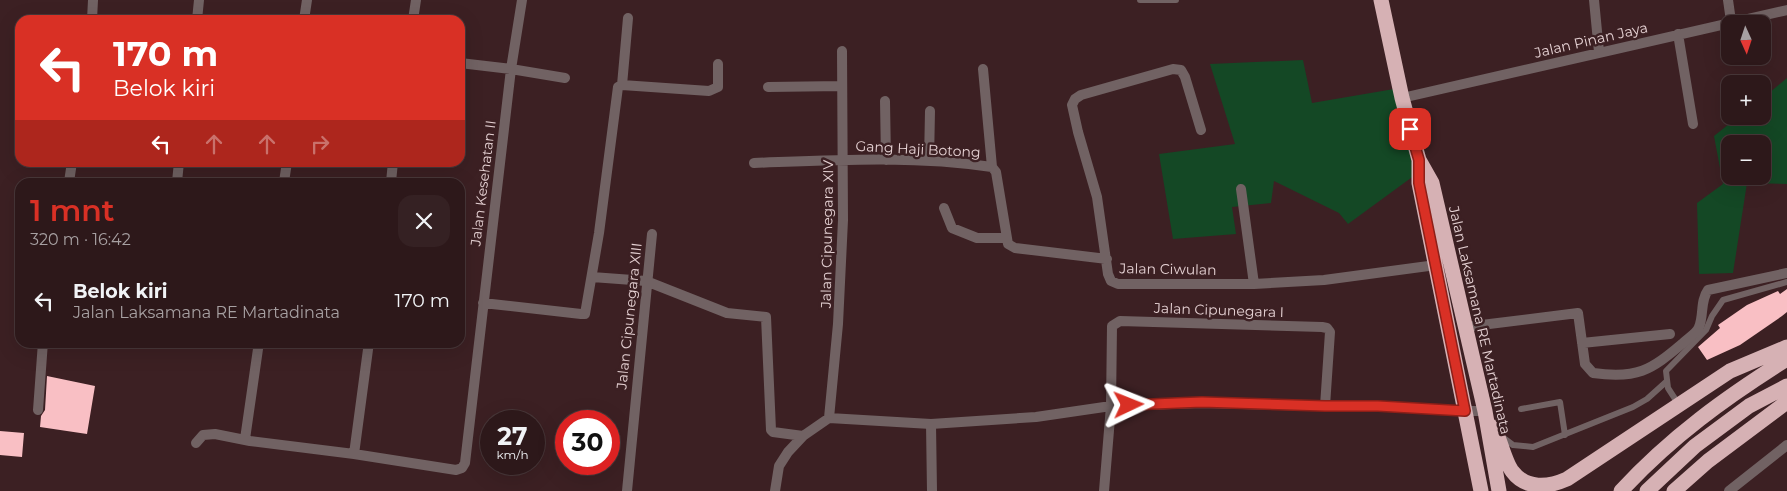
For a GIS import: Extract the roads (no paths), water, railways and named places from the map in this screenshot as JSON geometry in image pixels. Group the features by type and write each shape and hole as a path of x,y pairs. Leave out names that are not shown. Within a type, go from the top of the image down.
{"highway":[{"name":"Jalan Laksamana RE Martadinata","path":"1381,0 1402,98 1419,160 1432,183 1484,410 1500,491"},
{"name":"Jalan Laksamana RE Martadinata","path":"1419,160 1419,183 1481,491"},
{"path":"1484,410 1498,434 1512,471 1524,482 1538,486 1553,485 1567,479 1730,371 1787,347"},
{"path":"1621,491 1682,432 1737,391 1787,359"},
{"path":"1647,491 1695,446 1749,406 1787,386"},
{"path":"1674,491 1708,461 1787,402"}],"street":[{"path":"92,15 93,0"},
{"path":"197,15 199,0"},
{"path":"305,15 307,0"},
{"path":"414,15 416,0"},
{"name":"Jalan Kesehatan II","path":"354,454 456,470 462,468 465,463 511,69 522,0"},
{"path":"1594,0 1599,52"},
{"path":"1728,0 1730,15"},
{"name":"Jalan Pinan Jaya","path":"1764,15 1787,10"},
{"path":"622,85 628,18"},
{"name":"Jalan Pinan Jaya","path":"1402,98 1721,24"},
{"path":"1678,34 1693,124"},
{"name":"Jalan Cipunegara XIV","path":"828,418 838,324 843,220 842,51"},
{"path":"465,64 565,78"},
{"path":"483,303 585,314 599,233 618,87 622,85 709,91 718,87 718,64"},
{"path":"983,69 992,167"},
{"name":"Jalan Ciwulan","path":"1201,130 1185,76 1181,70 1173,69 1081,95 1075,99 1072,105 1097,197 1108,274 1111,281 1118,284 1254,284 1324,280 1436,266"},
{"path":"768,87 842,86"},
{"path":"885,101 886,160"},
{"path":"929,161 930,110"},
{"name":"Gang Haji Botong","path":"754,163 843,159 929,161 992,167 996,172 1007,238"},
{"path":"1241,189 1254,284"},
{"path":"944,208 952,228 977,238 1007,238 1008,244 1015,248 1107,260"},
{"name":"Jalan Cipunegara XIII","path":"626,491 652,234"},
{"path":"1465,327 1578,313 1585,364 1593,373 1608,375 1636,374 1653,367 1699,329 1702,318 1703,297 1708,290 1787,273"},
{"path":"592,277 646,281 727,312 766,317 771,430 773,432 803,436"},
{"name":"Jalan Cipunegara I","path":"1111,406 1112,326 1120,321 1327,328 1330,332 1325,406"},
{"path":"1582,343 1670,334"},
{"path":"38,410 43,348"},
{"path":"245,439 259,348"},
{"path":"196,443 206,434 354,454 368,348"},
{"path":"775,491 779,466 788,452 803,436 828,418 931,424 1036,417 1111,406 1202,402 1378,406 1465,411 1484,410"},
{"path":"1104,491 1111,406"},
{"path":"931,424 932,491"},
{"path":"1729,491 1787,445"}],"lane":[{"path":"1140,0 1176,0"},
{"path":"1679,405 1668,388 1666,371 1706,330 1712,316 1723,300 1787,282"},
{"path":"1498,434 1513,445 1533,447 1633,408 1647,399 1667,381"},
{"path":"1521,409 1560,402 1565,434"}]}
